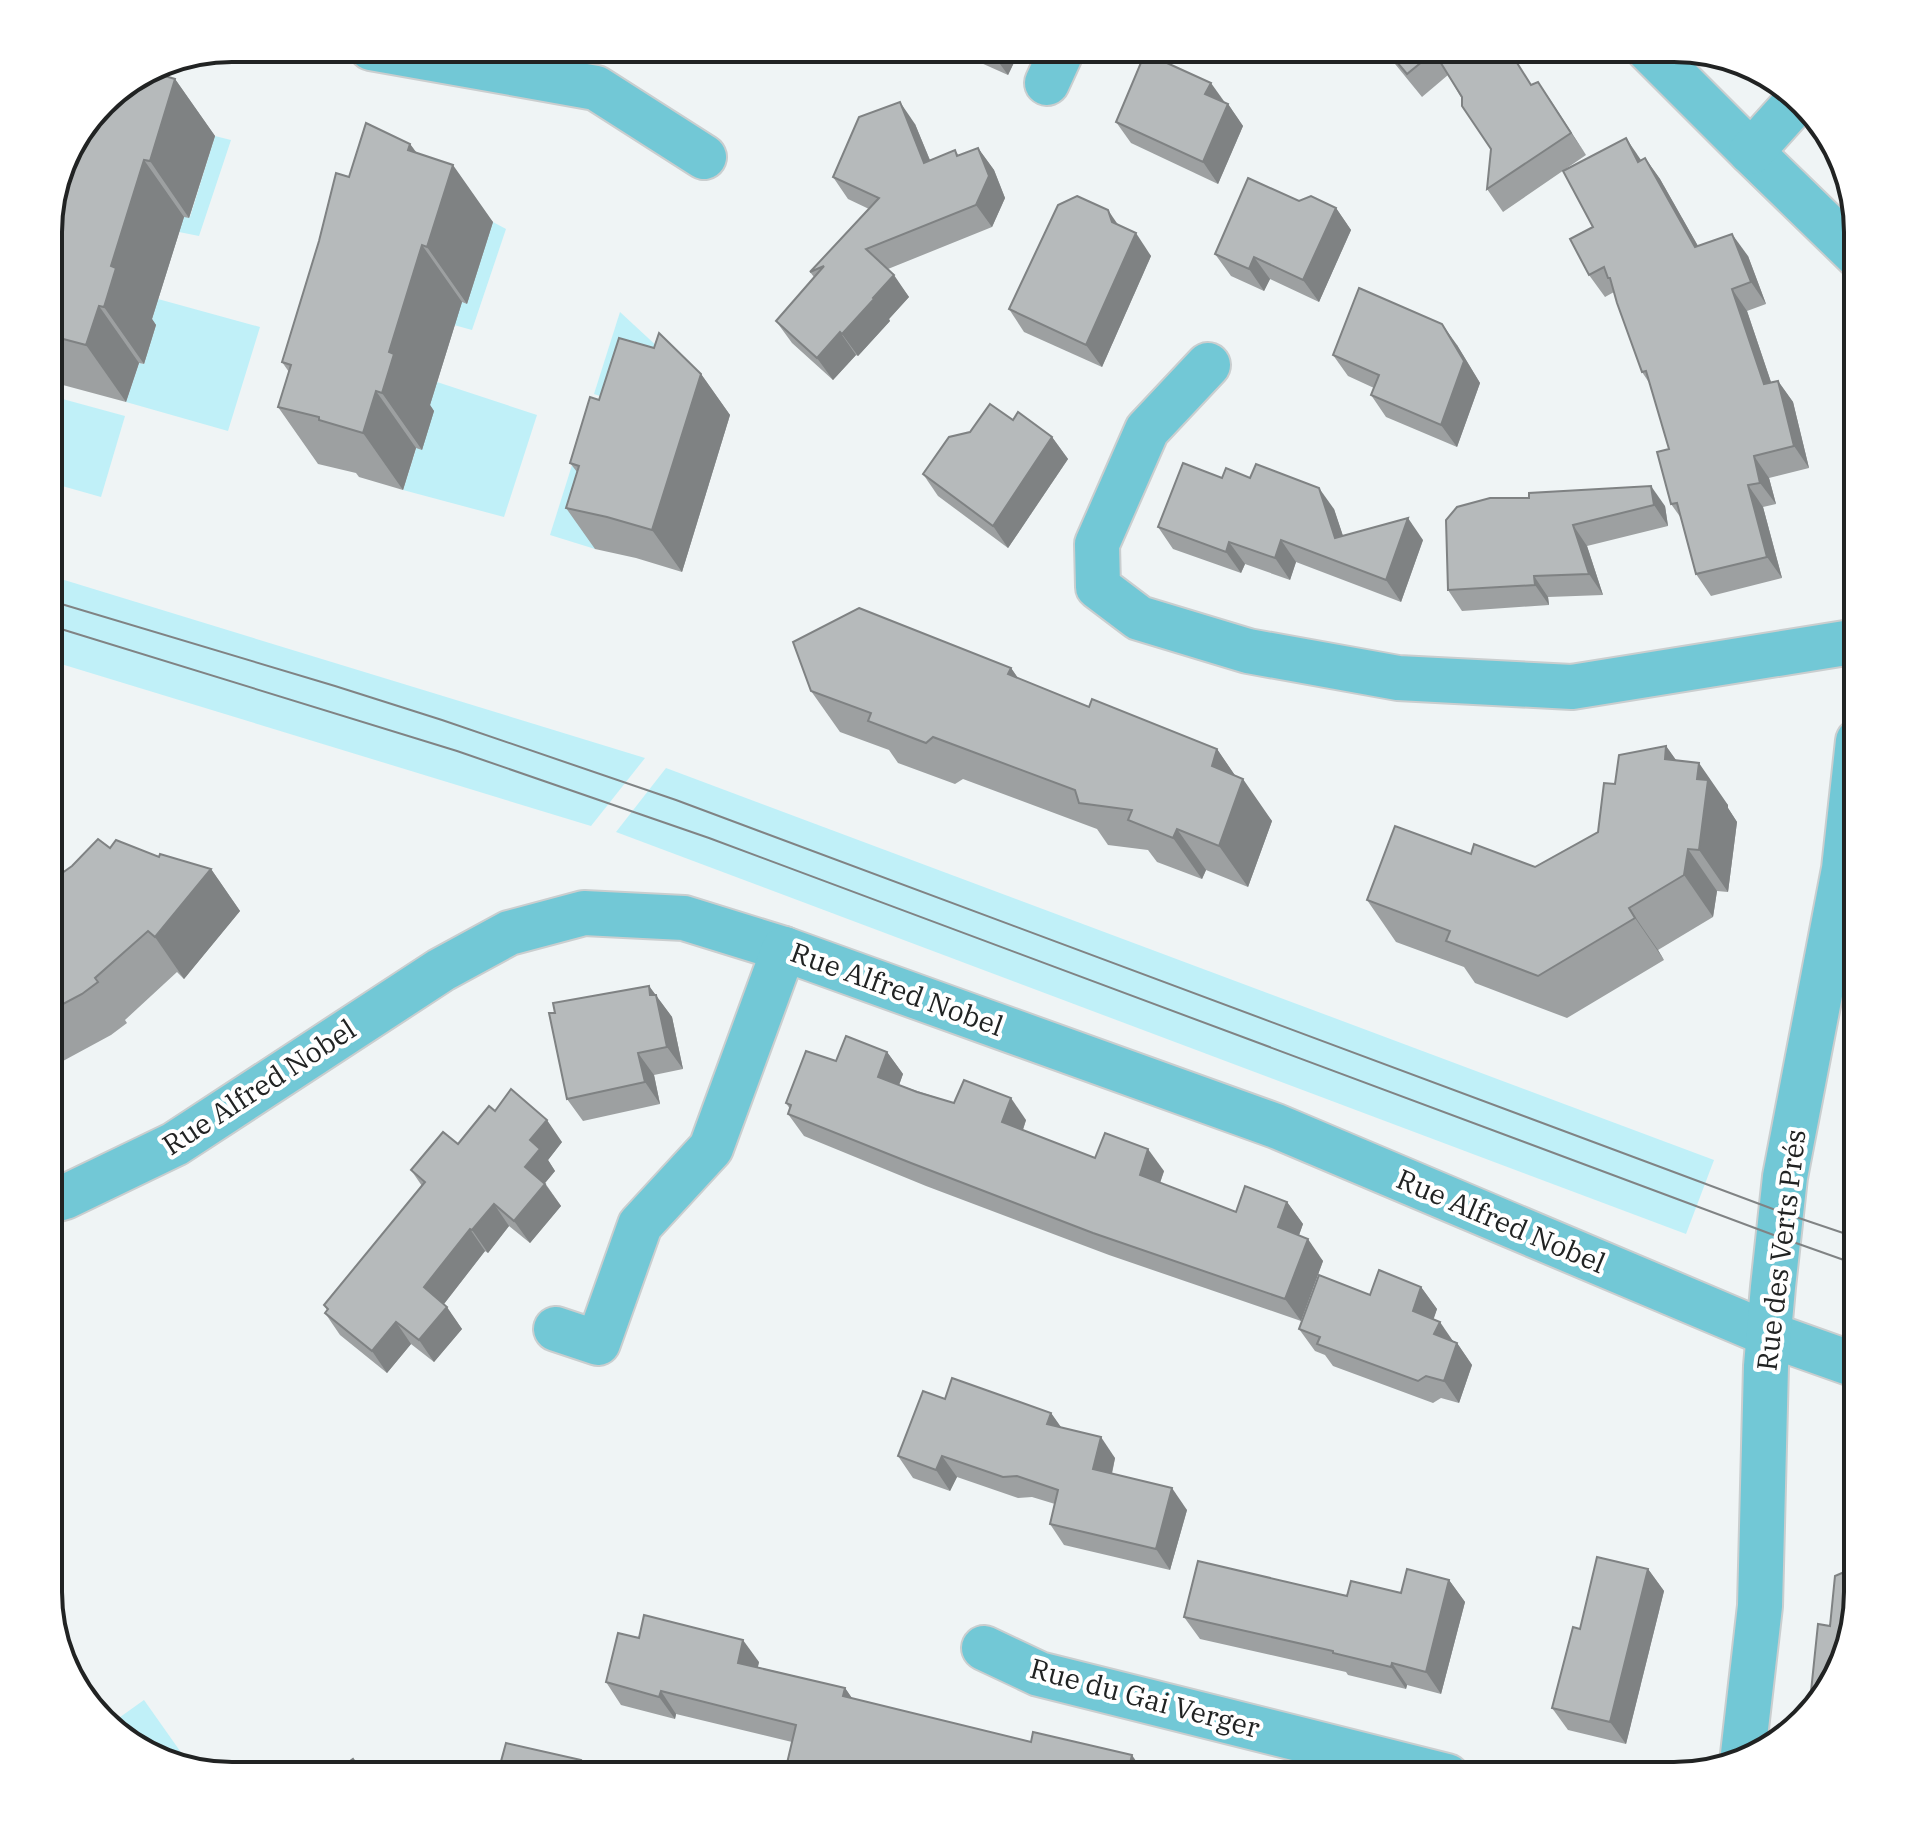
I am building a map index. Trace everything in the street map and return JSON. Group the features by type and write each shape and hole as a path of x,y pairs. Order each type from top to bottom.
{"street":[{"path":"450,62 596,88 704,157"},
{"path":"1661,62 1844,242"},
{"path":"1751,152 1790,108"},
{"path":"1208,365 1147,430 1097,544 1098,587 1139,618 1248,651 1398,678 1572,687 1844,643"},
{"name":"Rue des Verts Prés","path":"1744,1747 1760,1606 1768,1334 1785,1177 1844,869"},
{"name":"Rue Alfred Nobel","path":"62,1198 175,1144 441,970 509,933 584,913 684,918 784,949 1276,1126 1768,1334 1844,1361"},
{"path":"556,1329 613,1350 640,1225 711,1148 784,949"},
{"name":"Rue du Gai Verger","path":"984,1648 1039,1674 1391,1762"}],"shaded area":[{"path":"215,136 231,140 199,236 179,232 183,217 190,217"},
{"path":"493,222 506,229 472,330 454,325 461,302 467,303"},
{"path":"158,299 260,327 228,431 126,402 139,363 144,364 156,325 151,323"},
{"path":"620,312 688,375 618,402 594,394"},
{"path":"437,382 537,415 504,517 403,490"},
{"path":"62,399 125,416 101,497 62,486"},
{"path":"584,427 595,549 550,535"},
{"path":"62,579 645,758 591,826 62,664"},
{"path":"666,768 1714,1160 1686,1234 616,832"},
{"path":"144,1700 182,1754 147,1739 119,1718"}],"building":[{"path":"1141,62 1165,62 1211,83 1205,94 1228,104 1203,162 1116,122"},
{"path":"1397,62 1422,62 1407,74"},
{"path":"1440,62 1516,62 1531,85 1538,82 1571,133 1487,189 1491,149 1462,106 1462,97"},
{"path":"165,76 175,79 150,161 144,160 111,266 116,268 104,307 99,306 86,345 62,339 62,221 71,177 97,129 120,104 157,80"},
{"path":"900,102 924,163 955,150 957,156 978,148 989,176 976,205 866,249 894,275 817,358 776,321 824,266 810,272 879,198 833,177 859,117"},
{"path":"366,123 410,144 408,150 453,165 427,247 422,245 389,352 394,354 382,393 376,391 363,433 319,420 319,417 278,407 291,365 282,362 336,173 349,177"},
{"path":"1626,138 1638,162 1645,158 1695,247 1732,234 1751,282 1732,289 1764,384 1778,381 1794,446 1754,456 1760,483 1748,485 1767,557 1696,574 1677,503 1671,504 1657,452 1669,449 1646,371 1642,372 1604,267 1589,275 1570,239 1593,227 1563,171"},
{"path":"1248,178 1299,201 1311,196 1336,208 1303,280 1254,257 1249,269 1215,254"},
{"path":"1077,196 1108,210 1112,222 1136,233 1086,345 1009,309 1058,205"},
{"path":"1359,288 1442,324 1464,361 1441,425 1371,395 1379,375 1333,355"},
{"path":"659,333 701,374 652,530 566,508 579,466 570,463 590,397 599,400 619,338 654,348"},
{"path":"990,404 1013,420 1018,412 1052,437 993,526 923,474 949,437 970,432"},
{"path":"1183,463 1222,478 1226,468 1250,478 1256,464 1319,488 1335,538 1408,518 1386,580 1281,540 1275,558 1229,542 1226,552 1158,527"},
{"path":"1651,486 1654,505 1573,525 1589,574 1534,576 1535,585 1448,590 1446,520 1457,507 1490,498 1529,498 1529,493"},
{"path":"859,608 1011,668 1008,674 1089,707 1092,699 1217,749 1212,766 1243,779 1219,846 1177,829 1173,838 1128,820 1132,810 1079,803 1075,790 933,737 926,743 868,721 871,713 811,691 793,642"},
{"path":"1666,746 1665,759 1699,763 1697,779 1708,780 1699,850 1688,849 1684,875 1629,908 1635,918 1538,976 1446,941 1450,931 1367,900 1395,826 1471,854 1474,844 1535,867 1598,832 1604,783 1615,784 1619,755"},
{"path":"98,839 110,848 116,840 159,857 160,854 211,869 155,937 148,931 95,978 98,982 62,1005 62,873"},
{"path":"649,986 650,995 656,995 667,1047 638,1053 645,1082 567,1099 549,1013 555,1013 553,1003"},
{"path":"846,1036 887,1052 878,1077 917,1092 954,1103 964,1080 1011,1098 1002,1122 1095,1158 1105,1133 1148,1149 1140,1175 1236,1212 1245,1186 1287,1202 1278,1227 1308,1239 1285,1299 1093,1233 788,1114 791,1105 786,1103 806,1051 836,1061"},
{"path":"511,1089 547,1120 530,1140 540,1149 525,1167 545,1184 514,1221 494,1204 470,1229 424,1287 447,1307 419,1340 396,1322 372,1351 325,1313 328,1309 324,1305 425,1182 411,1170 443,1132 458,1144 489,1106 495,1111"},
{"path":"1379,1270 1421,1287 1413,1311 1440,1322 1434,1334 1457,1343 1444,1381 1426,1376 1418,1381 1317,1344 1320,1337 1299,1329 1319,1275 1370,1295"},
{"path":"952,1378 1051,1413 1047,1424 1101,1437 1093,1469 1172,1488 1156,1549 1050,1524 1058,1490 1017,1476 1003,1477 942,1456 936,1470 898,1456 923,1391 945,1399"},
{"path":"1597,1557 1648,1569 1610,1722 1552,1708 1573,1627 1580,1629"},
{"path":"1198,1561 1347,1596 1351,1581 1401,1593 1407,1569 1449,1580 1426,1672 1392,1663 1391,1667 1184,1617"},
{"path":"1844,1572 1841,1625 1831,1657 1811,1692 1818,1624 1830,1626 1835,1576"},
{"path":"644,1615 743,1640 738,1663 845,1688 843,1696 1031,1742 1033,1732 1132,1755 1130,1762 787,1762 796,1725 661,1691 659,1697 606,1682 618,1633 639,1638"},
{"path":"506,1743 581,1760 580,1762 501,1762"}],"tram line":[{"path":"62,604 442,720 676,800 1844,1233"},
{"path":"62,629 457,751 709,838 1844,1260"}]}
